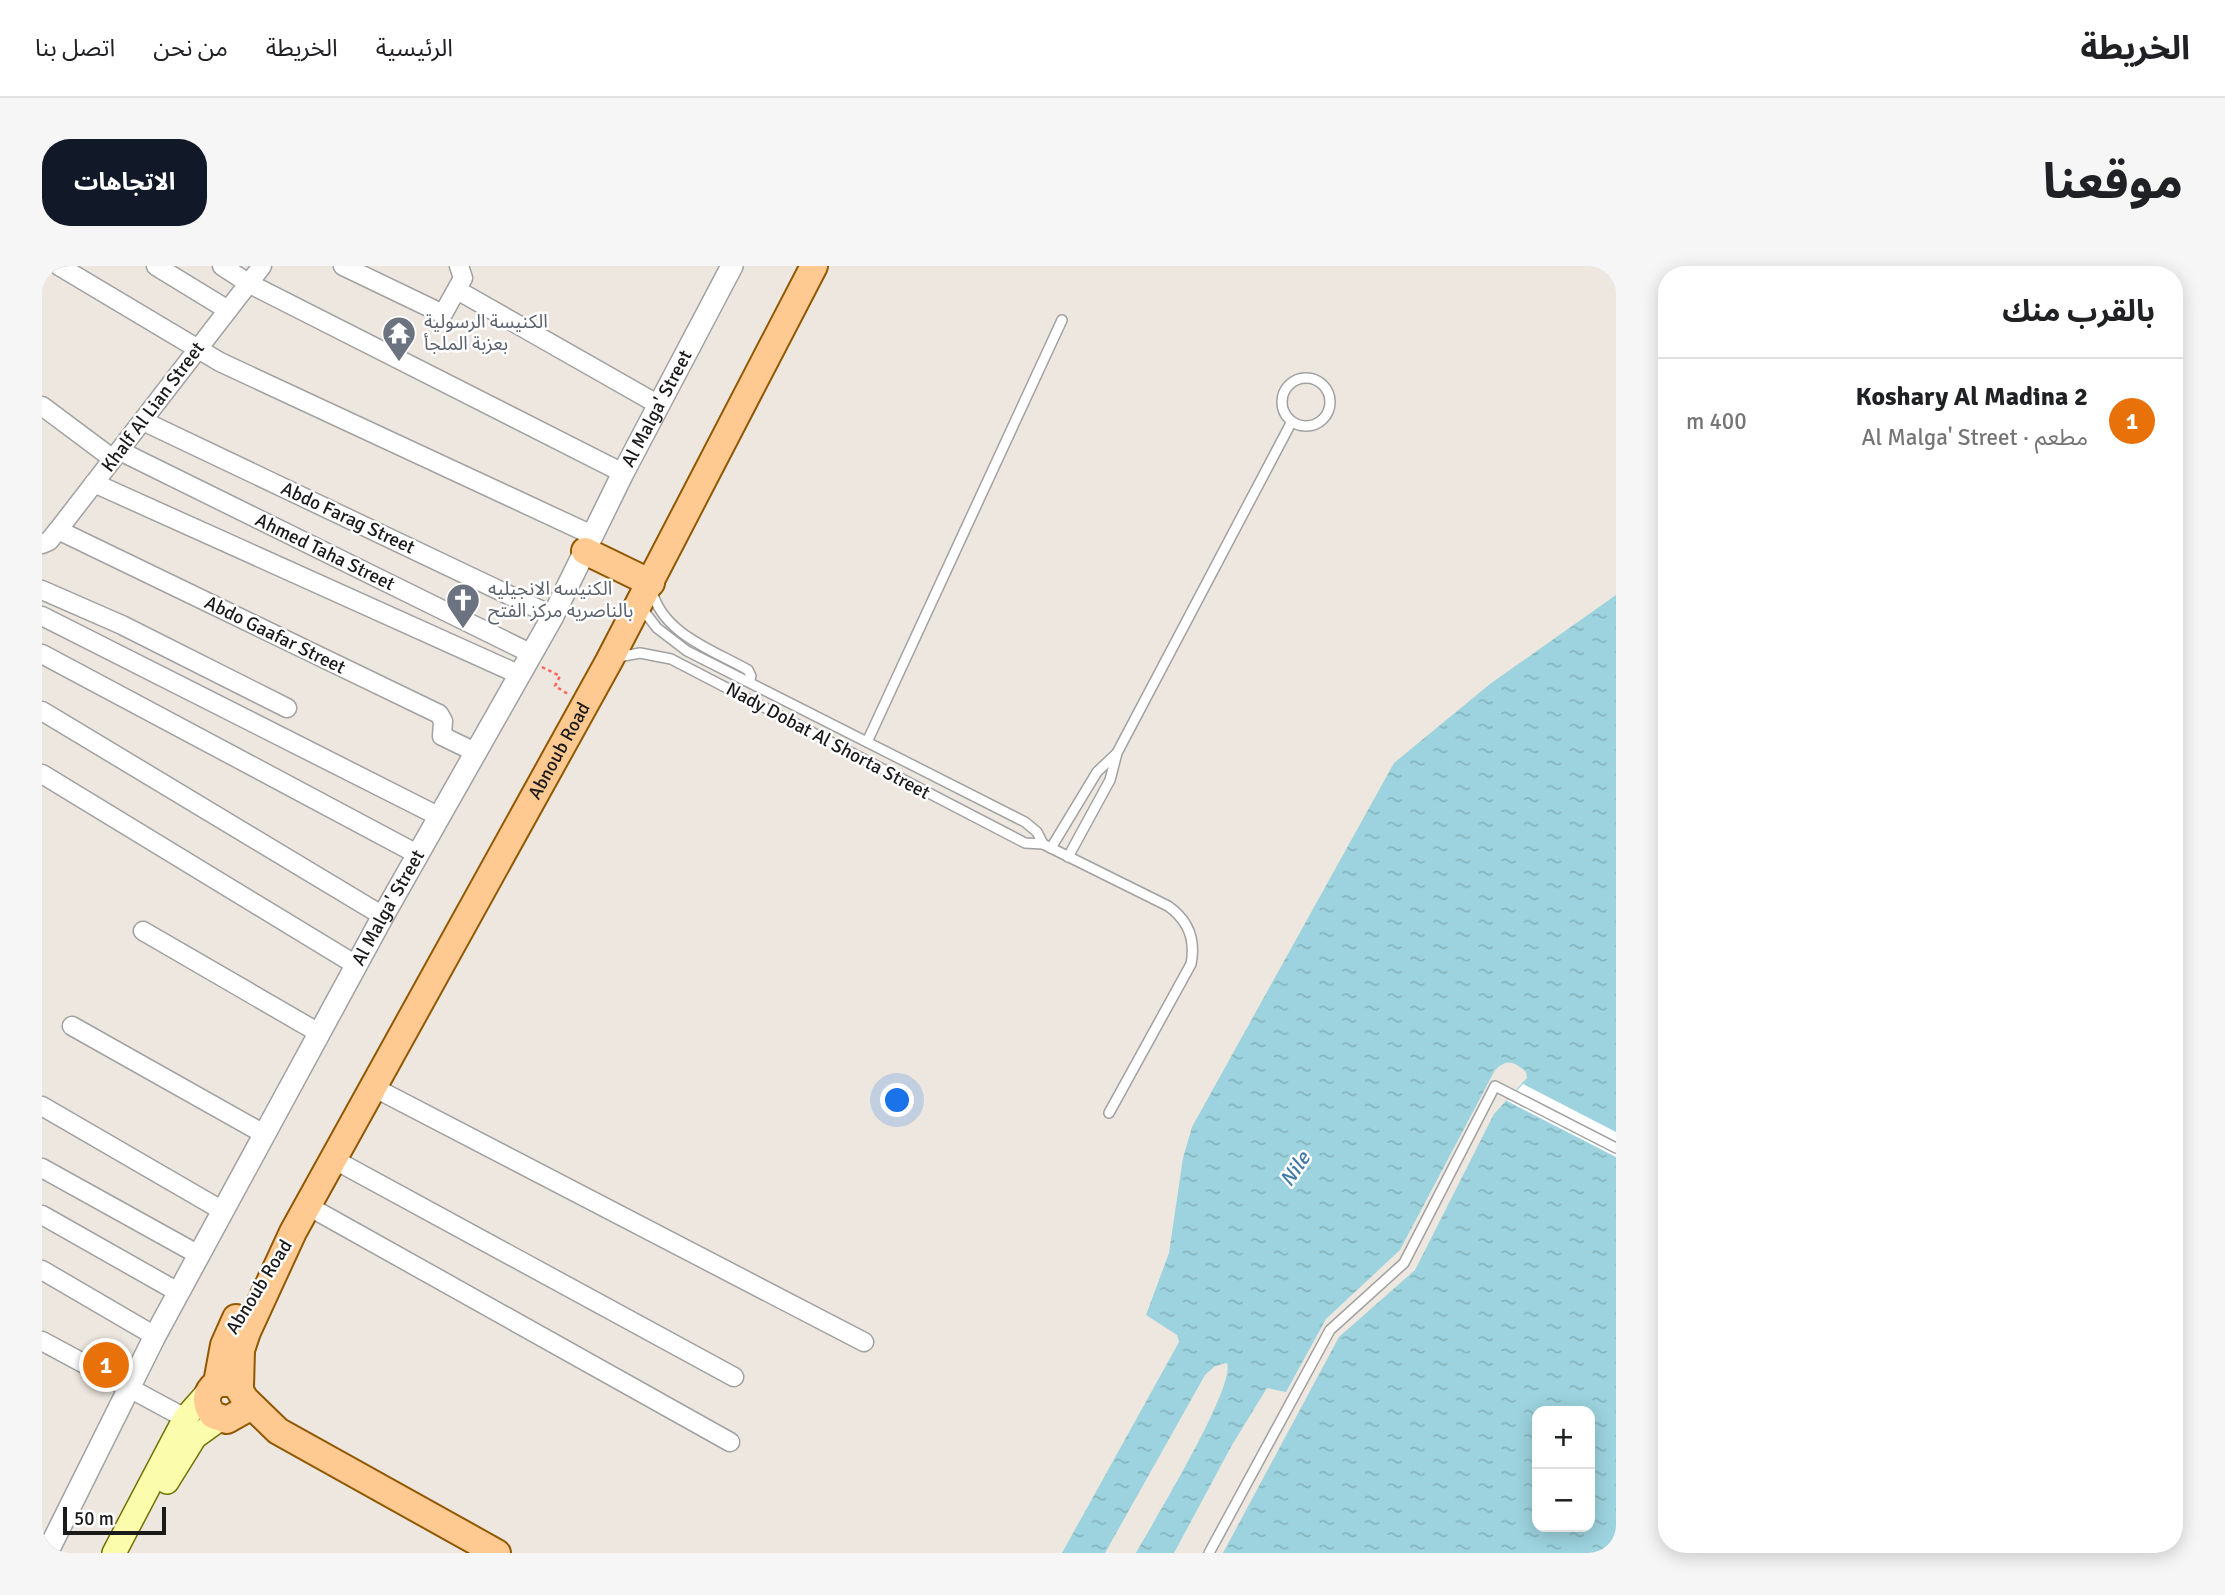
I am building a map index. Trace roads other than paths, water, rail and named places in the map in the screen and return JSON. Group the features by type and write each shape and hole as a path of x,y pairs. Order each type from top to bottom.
{"main road":[{"name":"Abnoub Road","path":"228,1390 247,1332 293,1232 610,660 640,587 814,266"},
{"path":"590,547 640,587"},
{"path":"114,1553 185,1418 228,1390"},
{"path":"130,1553 191,1442 204,1428 243,1411 228,1390"},
{"path":"228,1390 285,1435 497,1553"},
{"path":"224,1420 465,1553"}],"street":[{"path":"59,266 197,349 590,547"},
{"path":"156,266 228,310"},
{"path":"222,266 248,283 623,473"},
{"name":"Khalf Al Lian Street","path":"42,544 58,530 262,266"},
{"path":"343,266 443,314 463,278 459,266"},
{"name":"Al Malga' Street","path":"47,1553 178,1292 356,965 518,674 534,659 553,616 590,547 623,473 732,266"},
{"path":"457,290 659,405"},
{"name":"Ahmed Taha Street","path":"42,406 117,455 534,659"},
{"name":"Abdo Farag Street","path":"143,421 553,616"},
{"path":"94,483 518,674"},
{"name":"Abdo Gaafar Street","path":"58,530 439,714 443,721 442,736 475,752"},
{"path":"42,590 122,625 287,708"},
{"path":"42,616 438,816"},
{"path":"42,654 417,855"},
{"path":"42,711 383,916"},
{"path":"42,774 356,965"},
{"path":"143,931 319,1033"},
{"path":"72,1026 264,1134"},
{"path":"373,1087 864,1342"},
{"path":"42,1106 223,1210"},
{"path":"335,1160 734,1377"},
{"path":"42,1168 199,1255"},
{"path":"308,1206 730,1442"},
{"path":"42,1215 178,1292"},
{"path":"42,1270 155,1336"},
{"path":"42,1341 185,1418"}],"lane":[{"path":"867,742 1062,320"},
{"path":"1312,377 1329,392 1331,404 1326,417 1315,425 1291,423 1283,411 1283,398 1288,387 1298,378 1312,377"},
{"path":"1068,857 1110,780 1117,753 1291,423"},
{"name":"Nady Dobat Al Shorta Street","path":"640,587 668,637 749,682 1025,822 1047,846"},
{"path":"640,587 669,622 748,670 751,676 749,682"},
{"name":"Nady Dobat Al Shorta Street","path":"610,660 630,654 651,653 671,659 1025,843 1047,846 1168,906 1188,927 1193,945 1191,964 1109,1113"},
{"path":"708,678 715,664"},
{"path":"1047,846 1097,772 1117,753"},
{"path":"1209,1553 1330,1330 1404,1263 1495,1086 1616,1148"}],"water":[{"name":"Nile","path":"1616,595 1616,1553 1223,1553 1339,1337 1415,1270 1494,1114 1527,1078 1522,1069 1507,1063 1495,1070 1400,1250 1326,1319 1286,1392 1267,1388 1232,1445 1174,1553 1136,1553 1219,1399 1227,1363 1215,1366 1205,1375 1105,1553 1062,1553 1179,1342 1177,1335 1146,1315 1169,1253 1183,1158 1192,1127 1394,763 1490,684"}],"place":[{"name":"الكنيسة الرسولية بعزبة الملجأ","path":"399,363"},
{"name":"الكنيسه الانجيليه بالناصريه مركز الفتح","path":"463,630"},
{"name":"Koshary Al Madina 2","path":"106,1365"}]}
